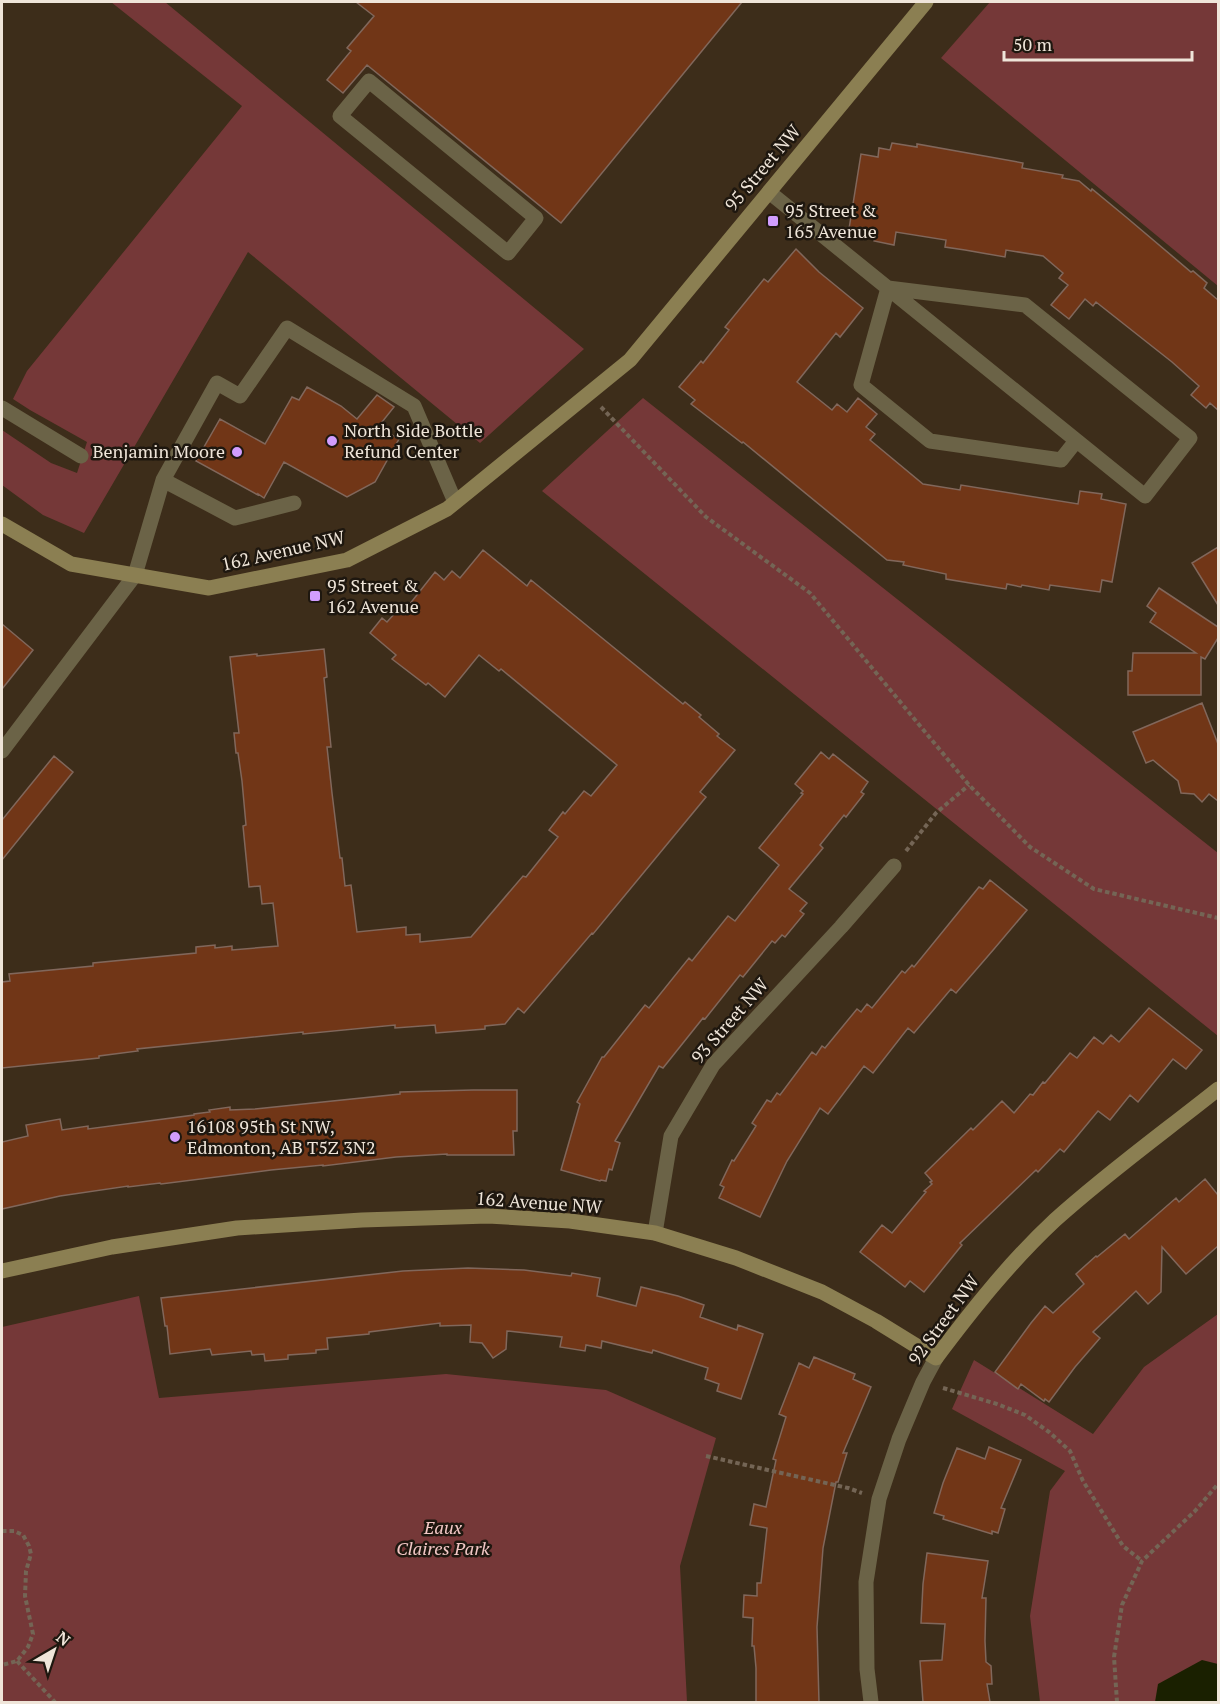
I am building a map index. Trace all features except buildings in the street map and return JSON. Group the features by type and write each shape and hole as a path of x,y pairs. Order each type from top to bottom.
{"street":[{"name":"95 Street NW","path":"630,360 926,2"},
{"path":"369,81 536,218 508,253 340,116 369,81"},
{"path":"769,192 1145,496 1190,438 1025,305 888,288"},
{"path":"888,288 861,385 930,441 1061,460 1077,441"},
{"path":"2,751 135,575 163,480 218,383 240,396 287,328 414,406 455,502"},
{"name":"162 Avenue NW","path":"2,524 71,564 209,588 347,560 447,509 630,360"},
{"path":"2,408 81,456"},
{"path":"163,480 235,518 294,503"},
{"name":"93 Street NW","path":"655,1233 671,1136 714,1065 894,866"},
{"name":"92 Street NW","path":"871,1702 867,1669 866,1582 879,1499 899,1439 923,1382 936,1358 973,1309 1053,1222 1218,1089"},
{"name":"162 Avenue NW","path":"2,1271 112,1247 237,1228 362,1220 488,1216 570,1221 655,1233 736,1258 822,1292 876,1321 936,1358"}],"path":[{"path":"588,393 706,517 810,593 969,785 1030,847 1094,889 1218,918"},
{"path":"894,866 936,813 969,785"},
{"path":"923,1382 1025,1414 1049,1432 1070,1451 1083,1481 1123,1546 1142,1561"},
{"path":"706,1456 848,1488 879,1499"},
{"path":"1117,1702 1114,1657 1122,1605 1142,1561 1195,1511 1218,1484"},
{"path":"2,1530 14,1531 23,1535 29,1546 31,1554 26,1571 25,1596 33,1634 28,1647 17,1661 2,1665"},
{"path":"17,1661 55,1702"}],"green space":[{"path":"111,2 165,2 584,349 480,443 248,252 84,533 43,515 2,485 2,430 51,463 77,473 87,442 13,399 27,371 242,106"},
{"path":"990,2 1218,2 1218,286 941,58"},
{"path":"643,398 1218,853 1218,1036 542,491"},
{"name":"Eaux Claires Park","path":"139,1296 159,1398 446,1374 606,1390 716,1438 680,1566 687,1702 2,1702 2,1327"},
{"path":"1218,1314 1218,1702 1040,1702 1030,1616 1050,1491 1065,1471 952,1409 974,1360 1093,1434 1144,1367"}],"shaded area":[{"path":"1202,1660 1218,1664 1218,1702 1155,1702 1158,1684"}],"place":[{"name":"95 Street & 165 Avenue","path":"773,221"},
{"name":"North Side Bottle Refund Center","path":"332,441"},
{"name":"Benjamin Moore","path":"237,452"},
{"name":"95 Street & 162 Avenue","path":"315,596"},
{"name":"16108 95th St NW, Edmonton, AB T5Z 3N2","path":"175,1137"}]}
